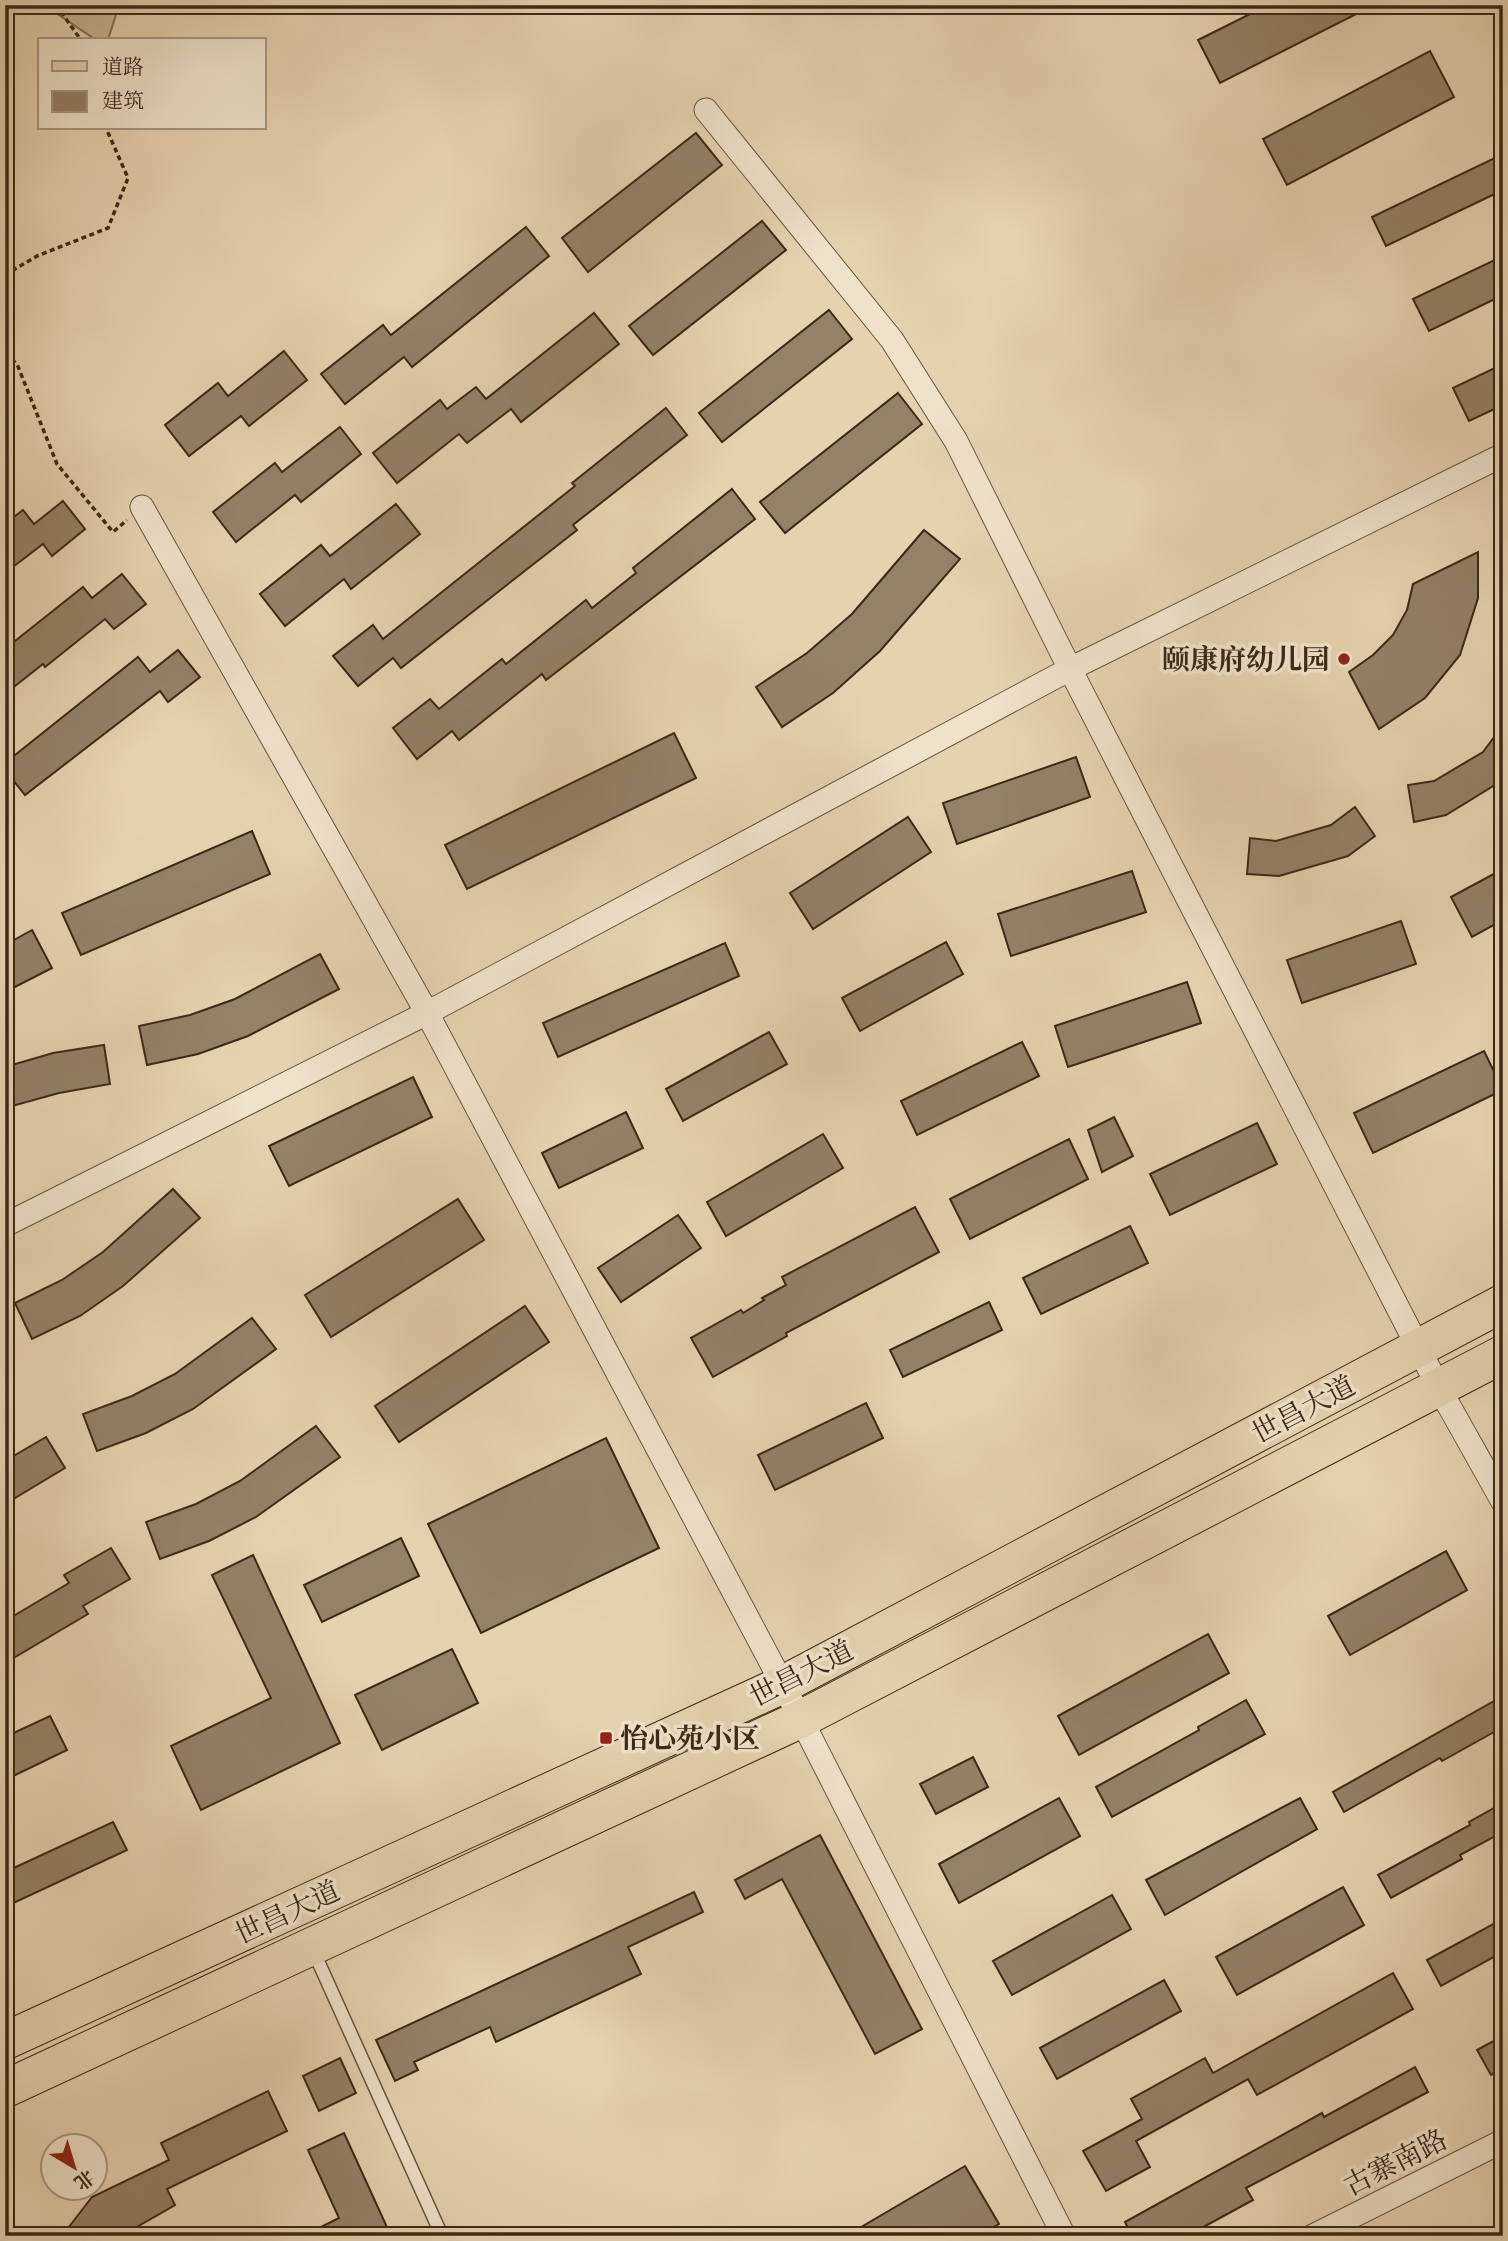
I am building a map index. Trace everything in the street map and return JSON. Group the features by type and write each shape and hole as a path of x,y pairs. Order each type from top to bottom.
{"main road":[{"name":"世昌大道","path":"5,2041 782,1685 1503,1303"},
{"name":"世昌大道","path":"5,2089 801,1718 1503,1354"}],"street":[{"path":"705,110 892,340 957,441 1070,669 1418,1348 1503,1502"},
{"path":"5,1225 427,1013 1070,669 1503,455"},
{"path":"142,507 427,1013 801,1718 1063,2236"},
{"name":"古寨南路","path":"1313,2236 1503,2141"}],"lane":[{"path":"312,1946 442,2236"}],"path":[{"path":"56,5 80,38"},
{"path":"5,275 37,256 108,228 128,178 107,130"},
{"path":"5,354 17,364 57,464 113,532 142,507"}],"shaded area":[{"path":"44,5 119,5 109,38 93,38"}],"building":[{"path":"1268,5 1374,5 1220,83 1198,40"},
{"path":"1430,51 1454,97 1287,185 1263,139"},
{"path":"696,133 722,165 588,272 562,238"},
{"path":"1503,154 1503,190 1386,246 1372,217"},
{"path":"762,221 786,250 653,355 629,326"},
{"path":"526,227 549,256 412,367 404,357 345,404 321,374 383,325 391,335"},
{"path":"1503,256 1503,295 1429,331 1413,299"},
{"path":"829,310 852,339 722,442 699,413"},
{"path":"594,313 619,344 521,422 511,409 467,443 459,434 397,483 373,453 440,400 447,409 476,387 486,399"},
{"path":"284,351 307,380 249,426 241,416 189,456 165,425 218,383 228,396"},
{"path":"1503,364 1503,405 1469,421 1453,388"},
{"path":"898,393 922,424 785,533 760,502"},
{"path":"666,408 687,435 573,525 577,530 401,668 393,658 358,686 333,656 373,625 383,639 575,486 572,483"},
{"path":"340,427 361,454 301,502 295,495 236,542 213,512 275,463 282,472"},
{"path":"732,489 755,519 546,680 542,674 459,740 452,731 417,759 393,728 430,699 439,709 502,659 506,664 586,600 592,608 636,573 633,568"},
{"path":"63,501 85,529 52,556 43,544 5,573 5,524 23,510 34,524"},
{"path":"396,504 420,534 351,589 344,579 285,626 260,594 321,545 330,556"},
{"path":"924,530 960,559 880,651 833,693 782,727 756,687 807,653 852,614"},
{"path":"1478,552 1478,598 1460,655 1425,698 1379,729 1349,672 1373,655 1393,635 1407,610 1413,584"},
{"path":"122,574 146,604 114,629 105,619 45,667 43,664 5,694 5,649 83,587 92,598"},
{"path":"178,650 200,677 168,702 160,691 25,795 5,770 5,763 138,657 150,672"},
{"path":"1503,725 1503,780 1446,815 1414,822 1408,785 1434,781 1483,752"},
{"path":"674,733 696,778 467,889 445,845"},
{"path":"1076,757 1090,797 957,844 943,803"},
{"path":"1355,807 1375,836 1348,856 1279,876 1247,874 1250,838 1276,841 1331,825"},
{"path":"908,817 931,852 813,929 790,893"},
{"path":"252,831 270,874 81,955 62,913"},
{"path":"1503,869 1503,920 1472,937 1451,897"},
{"path":"1132,871 1146,912 1011,956 998,914"},
{"path":"1401,921 1416,964 1302,1003 1287,960"},
{"path":"32,930 52,968 5,992 5,945"},
{"path":"946,942 963,974 860,1031 842,998"},
{"path":"725,943 739,976 558,1057 543,1023"},
{"path":"320,954 339,989 248,1036 198,1054 147,1065 139,1026 190,1015 235,999"},
{"path":"1187,982 1201,1023 1068,1067 1055,1026"},
{"path":"769,1032 787,1064 683,1121 666,1089"},
{"path":"1022,1042 1039,1076 917,1135 901,1101"},
{"path":"104,1045 110,1084 59,1093 5,1108 5,1067 53,1053"},
{"path":"1484,1051 1503,1090 1373,1153 1354,1113"},
{"path":"413,1077 432,1117 289,1186 269,1146"},
{"path":"626,1112 643,1148 559,1188 542,1153"},
{"path":"1114,1117 1133,1156 1102,1172 1088,1130"},
{"path":"1257,1123 1277,1164 1170,1215 1150,1174"},
{"path":"823,1134 843,1168 726,1236 707,1202"},
{"path":"1069,1139 1088,1179 970,1239 950,1199"},
{"path":"173,1189 200,1218 123,1286 80,1316 32,1339 15,1303 62,1280 103,1252"},
{"path":"458,1199 484,1240 331,1337 305,1295"},
{"path":"915,1207 939,1252 786,1333 787,1336 713,1377 691,1338 764,1300 762,1298 786,1285 782,1277"},
{"path":"678,1215 701,1248 621,1302 598,1268"},
{"path":"1130,1226 1148,1263 1041,1314 1023,1278"},
{"path":"989,1302 1002,1330 903,1377 890,1350"},
{"path":"525,1306 549,1342 399,1442 375,1406"},
{"path":"252,1318 276,1349 193,1409 146,1433 97,1451 83,1414 132,1396 175,1374"},
{"path":"866,1403 883,1438 775,1490 758,1455"},
{"path":"316,1426 340,1457 256,1517 209,1541 160,1559 146,1522 196,1504 240,1481"},
{"path":"46,1437 65,1468 5,1504 5,1461"},
{"path":"606,1438 659,1548 481,1633 428,1524"},
{"path":"401,1538 419,1576 322,1622 304,1585"},
{"path":"111,1548 130,1579 83,1606 88,1614 5,1663 5,1621 69,1583 64,1575"},
{"path":"1446,1551 1467,1590 1350,1655 1328,1616"},
{"path":"253,1555 340,1743 201,1810 171,1746 271,1698 212,1575"},
{"path":"1208,1634 1229,1673 1079,1755 1058,1716"},
{"path":"452,1649 478,1703 382,1750 355,1695"},
{"path":"1503,1696 1503,1727 1442,1761 1440,1758 1344,1812 1333,1792"},
{"path":"1246,1700 1265,1734 1112,1817 1096,1787 1199,1730 1198,1727"},
{"path":"50,1716 67,1750 5,1780 5,1737"},
{"path":"973,1757 988,1787 936,1814 920,1784"},
{"path":"1059,1798 1080,1836 959,1903 939,1864"},
{"path":"1300,1798 1317,1829 1165,1915 1146,1880"},
{"path":"1503,1803 1503,1832 1460,1855 1462,1859 1391,1898 1378,1875 1470,1825 1469,1822"},
{"path":"113,1822 127,1850 5,1907 5,1872"},
{"path":"820,1835 922,2029 875,2054 782,1879 745,1899 735,1880"},
{"path":"1343,1887 1364,1925 1237,1995 1216,1957"},
{"path":"694,1892 703,1912 628,1947 641,1974 496,2042 490,2027 414,2062 418,2070 395,2081 376,2040"},
{"path":"1112,1895 1131,1929 1012,1995 993,1961"},
{"path":"1495,1923 1503,1938 1503,1952 1441,1986 1427,1960"},
{"path":"1393,1973 1413,2009 1257,2095 1248,2079 1136,2141 1150,2167 1106,2191 1083,2151 1142,2119 1131,2099 1205,2058 1213,2073"},
{"path":"1164,1980 1181,2011 1057,2079 1040,2048"},
{"path":"1503,2036 1503,2069 1491,2075 1477,2050"},
{"path":"340,2058 356,2093 319,2111 303,2076"},
{"path":"1415,2067 1428,2092 1246,2188 1253,2200 1187,2236 1132,2236 1125,2222 1322,2113 1324,2117"},
{"path":"268,2091 287,2131 167,2189 175,2205 121,2236 62,2236 88,2202 108,2202 108,2189 169,2160 161,2143"},
{"path":"344,2133 391,2236 303,2236 339,2218 308,2150"},
{"path":"965,2166 999,2224 978,2236 846,2236"}],"place":[{"name":"颐康府幼儿园","path":"1344,659"},
{"name":"怡心苑小区","path":"606,1738"}]}
